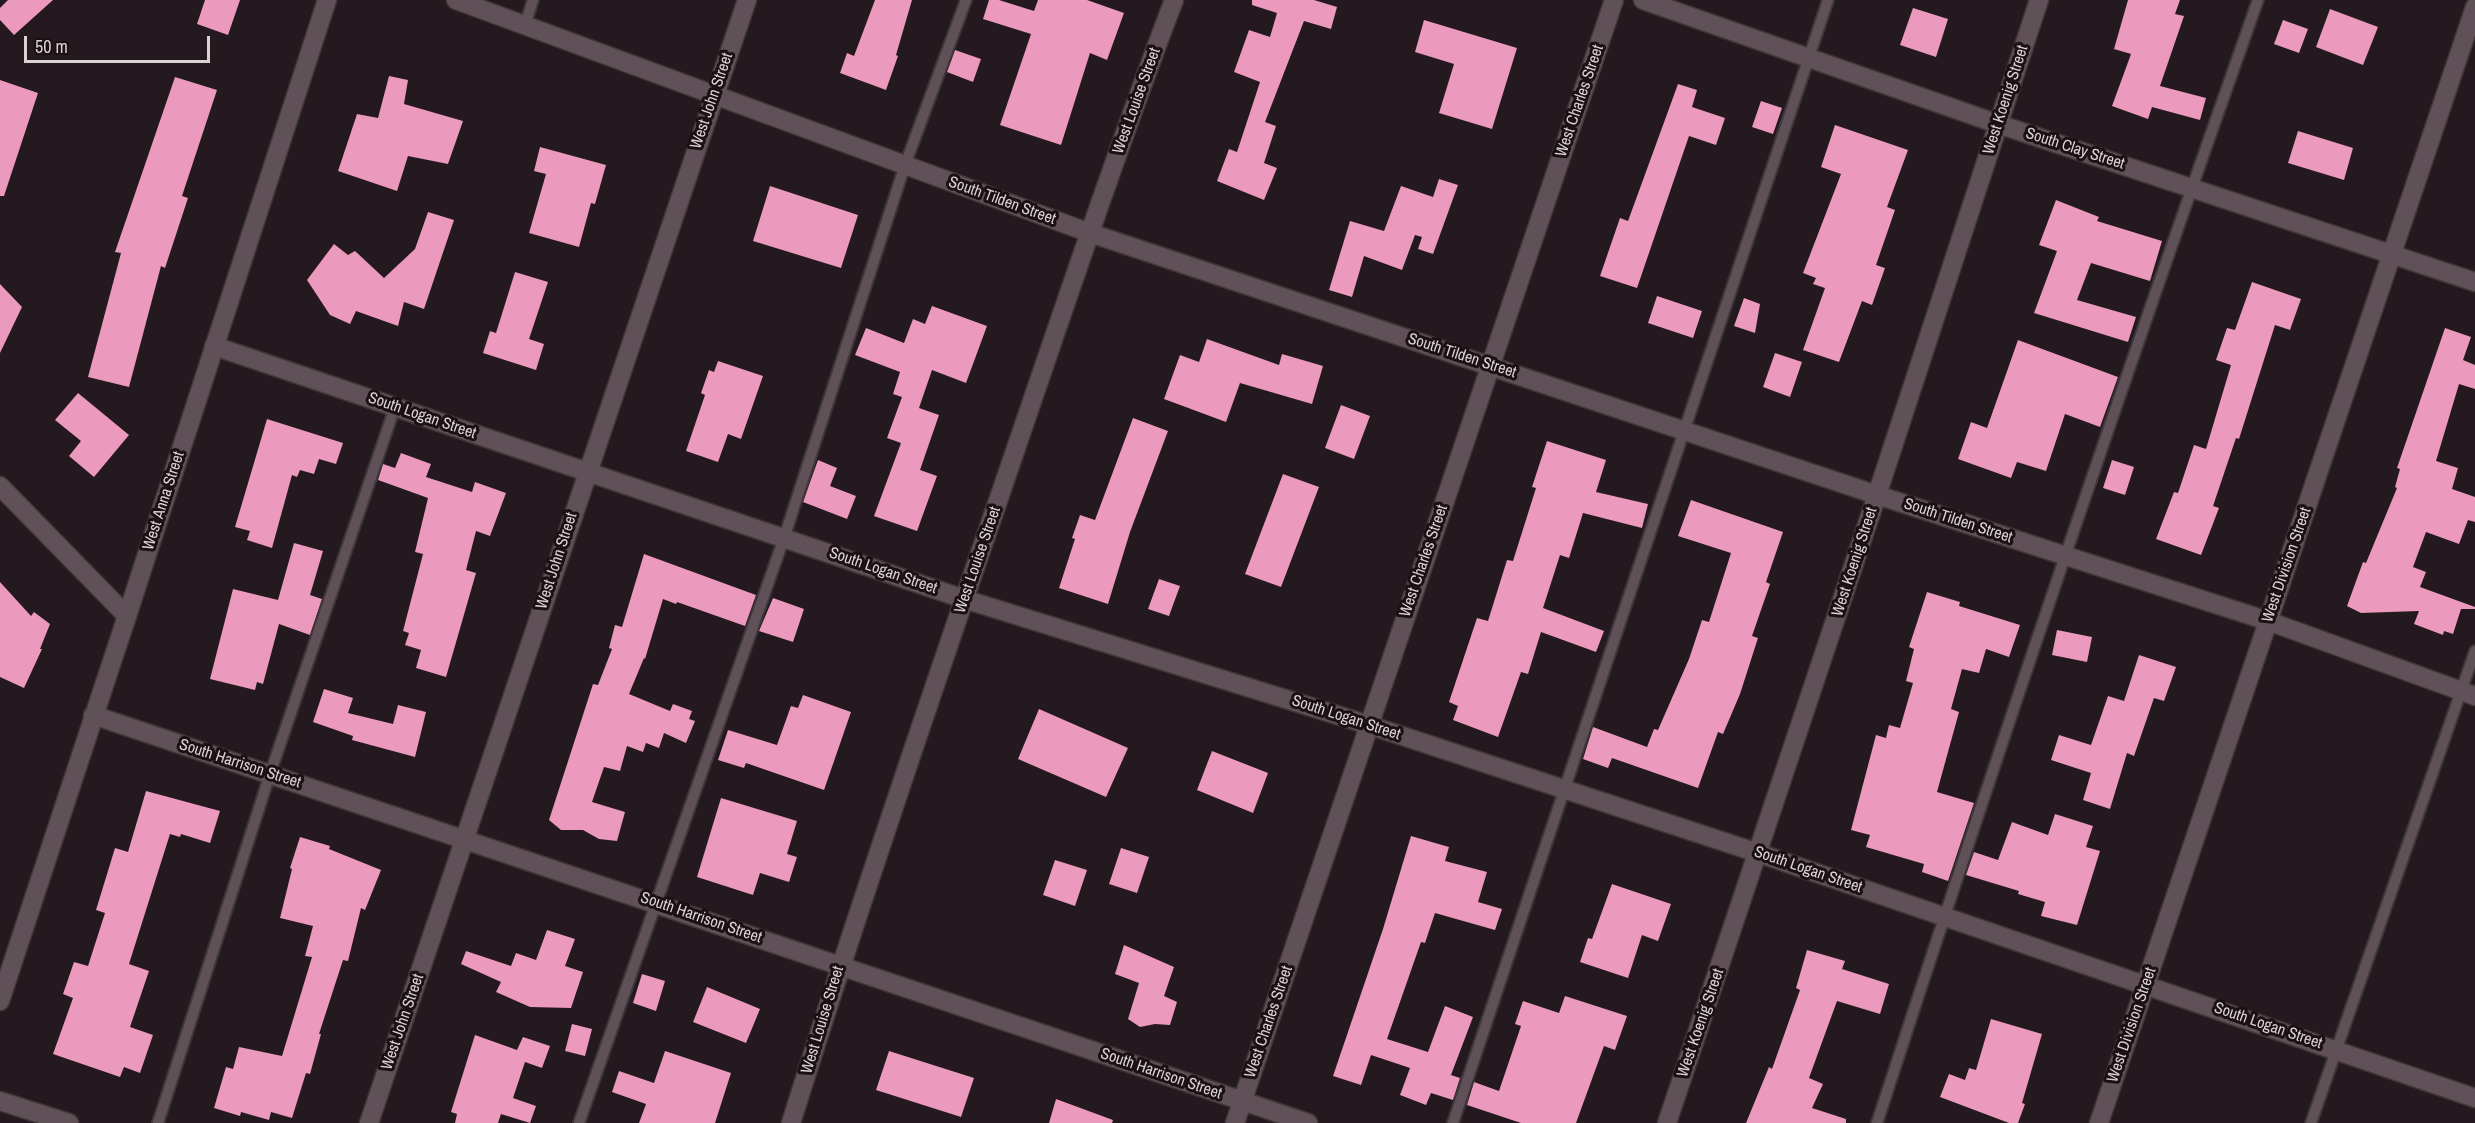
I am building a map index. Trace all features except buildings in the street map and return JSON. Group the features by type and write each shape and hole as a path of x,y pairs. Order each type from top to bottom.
{"street":[{"name":"West Anna Street","path":"0,1001 327,0"},
{"name":"South Tilden Street","path":"456,0 1090,233 1877,495 2268,621 2468,693"},
{"name":"West John Street","path":"369,1123 747,0"},
{"name":"West Louise Street","path":"791,1123 840,964 964,599 1128,121 1174,0"},
{"name":"West Charles Street","path":"1235,1123 1614,0"},
{"name":"South Clay Street","path":"1643,0 1998,124 2475,282"},
{"name":"West Koenig Street","path":"1667,1123 1877,495 2038,0"},
{"name":"West Division Street","path":"2099,1123 2475,7"},
{"name":"South Logan Street","path":"214,346 964,599 1369,725 1758,853 2475,1098"},
{"path":"0,486 127,616"},
{"name":"South Harrison Street","path":"93,715 1308,1123"},
{"path":"0,1101 69,1123"}],"lane":[{"path":"525,25 533,0"},
{"path":"579,1123 784,538 905,165 966,0"},
{"path":"1453,1123 1828,0"},
{"path":"1877,1123 1944,916 2066,556 2258,0"},
{"path":"158,1123 270,774 395,407"},
{"path":"2311,1123 2468,693 2475,651"}]}
